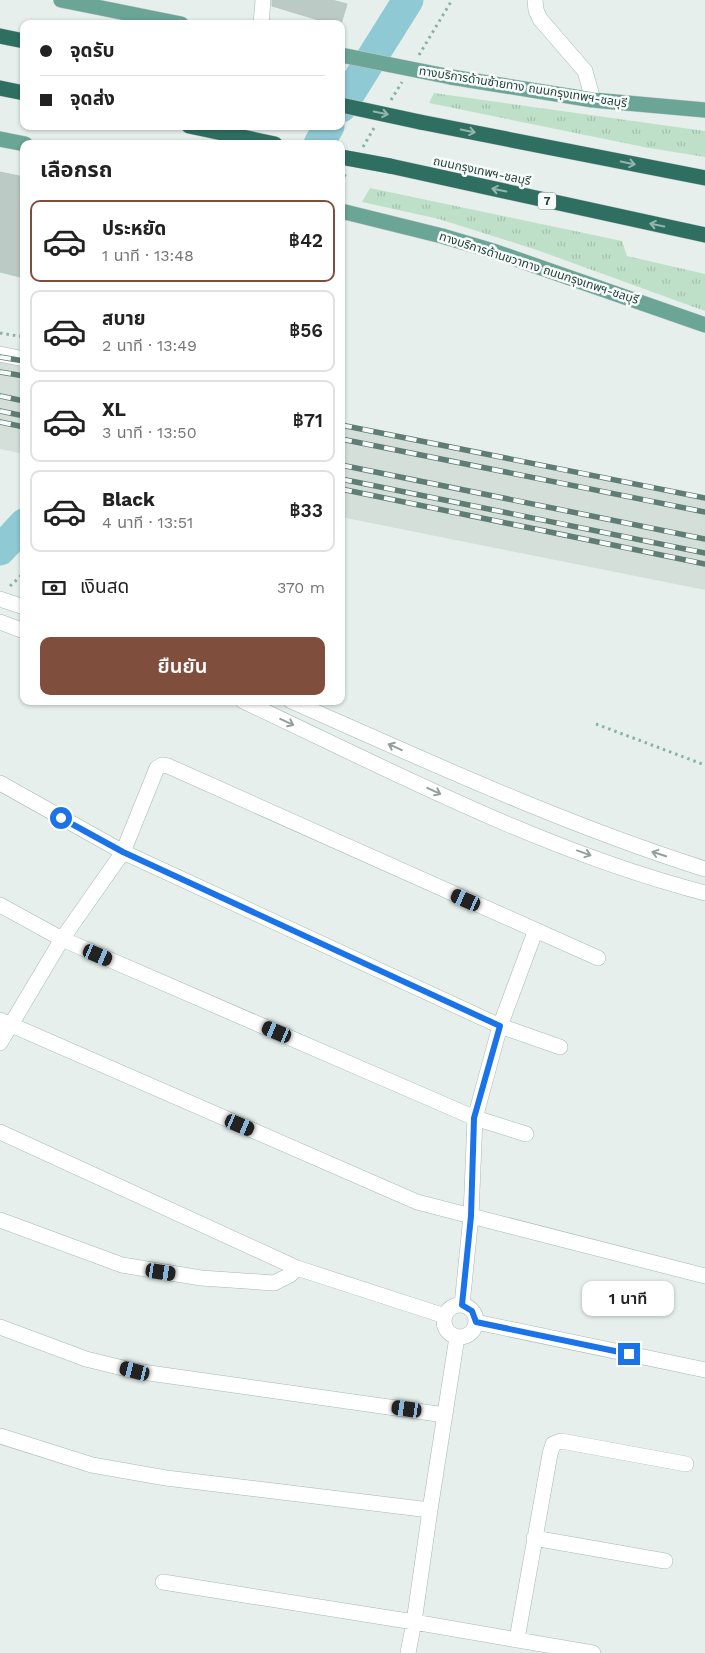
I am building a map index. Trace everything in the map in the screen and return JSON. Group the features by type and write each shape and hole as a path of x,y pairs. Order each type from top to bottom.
{"highway":[{"path":"0,36 20,40"},
{"path":"0,88 20,92"},
{"path":"345,106 705,178"},
{"path":"209,130 258,140"},
{"name":"ถนนกรุงเทพฯ-ชลบุรี","path":"346,161 390,166 705,235"}],"main road":[{"path":"61,0 161,20"},
{"name":"ทางบริการด้านซ้ายทาง ถนนกรุงเทพฯ-ชลบุรี","path":"345,57 451,77 593,100 705,110"},
{"path":"0,138 20,143"},
{"name":"ทางบริการด้านขวาทาง ถนนกรุงเทพฯ-ชลบุรี","path":"345,212 442,236 496,252 705,324"}],"street":[{"path":"261,20 263,0"},
{"path":"535,0 536,10 540,19 585,71 593,100"},
{"path":"0,354 20,358"},
{"path":"3,594 20,605"},
{"path":"0,622 20,629"},
{"path":"251,705 499,822 659,881 705,893"},
{"path":"300,705 492,790 642,849 705,869"},
{"path":"0,1043 5,1023 123,852 157,768 162,765 168,766 536,932 598,958"},
{"path":"0,783 123,852 500,1026 560,1047"},
{"path":"483,814 492,790"},
{"path":"0,905 62,939 474,1118 526,1134"},
{"path":"462,1305 471,1216 474,1118 500,1026 536,932"},
{"path":"5,1023 417,1202 705,1276"},
{"path":"0,1132 297,1268 444,1316"},
{"path":"0,1220 122,1266 201,1278 274,1283 290,1275 297,1268"},
{"path":"462,1305 472,1311 476,1322 471,1332 462,1337 456,1337 444,1325 444,1316 450,1308 462,1305"},
{"path":"476,1322 705,1370"},
{"path":"0,1327 86,1359 135,1371 446,1415"},
{"path":"408,1653 446,1415 456,1337"},
{"path":"0,1436 92,1465 166,1478 430,1510"},
{"path":"517,1639 534,1538 553,1444 561,1441 686,1464"},
{"path":"534,1538 665,1561"},
{"path":"163,1582 593,1653"}],"path":[{"path":"417,58 452,0"},
{"path":"387,107 407,74"},
{"path":"362,148 377,124"},
{"path":"0,333 20,336"},
{"path":"3,594 20,577"},
{"path":"596,724 705,765"}],"shaded area":[{"path":"0,358 20,362 20,453 0,449"},
{"path":"345,427 705,499 705,590 345,518"}],"green space":[{"path":"434,93 705,131 705,157 649,148 429,103"},
{"path":"370,188 622,241 627,256 705,274 705,311 537,250 439,219 362,202"}],"building":[{"path":"272,0 332,0 347,4 342,20 319,20 272,6"},
{"path":"0,172 20,176 20,277 0,272"}],"waterway":[{"path":"345,101 408,0"},
{"path":"321,140 327,130"},
{"path":"0,550 20,528"}],"railway":[{"path":"0,357 20,360"},
{"path":"0,372 20,375"},
{"path":"0,396 20,400"},
{"path":"0,411 20,415"},
{"path":"0,422 20,426"},
{"path":"345,426 705,498"},
{"path":"345,440 705,512"},
{"path":"345,466 705,539"},
{"path":"345,480 705,553"},
{"path":"345,490 705,564"}],"route":[{"path":"61,818 123,852 500,1026 474,1118 471,1216 462,1305 472,1311 476,1322 629,1354"}]}
